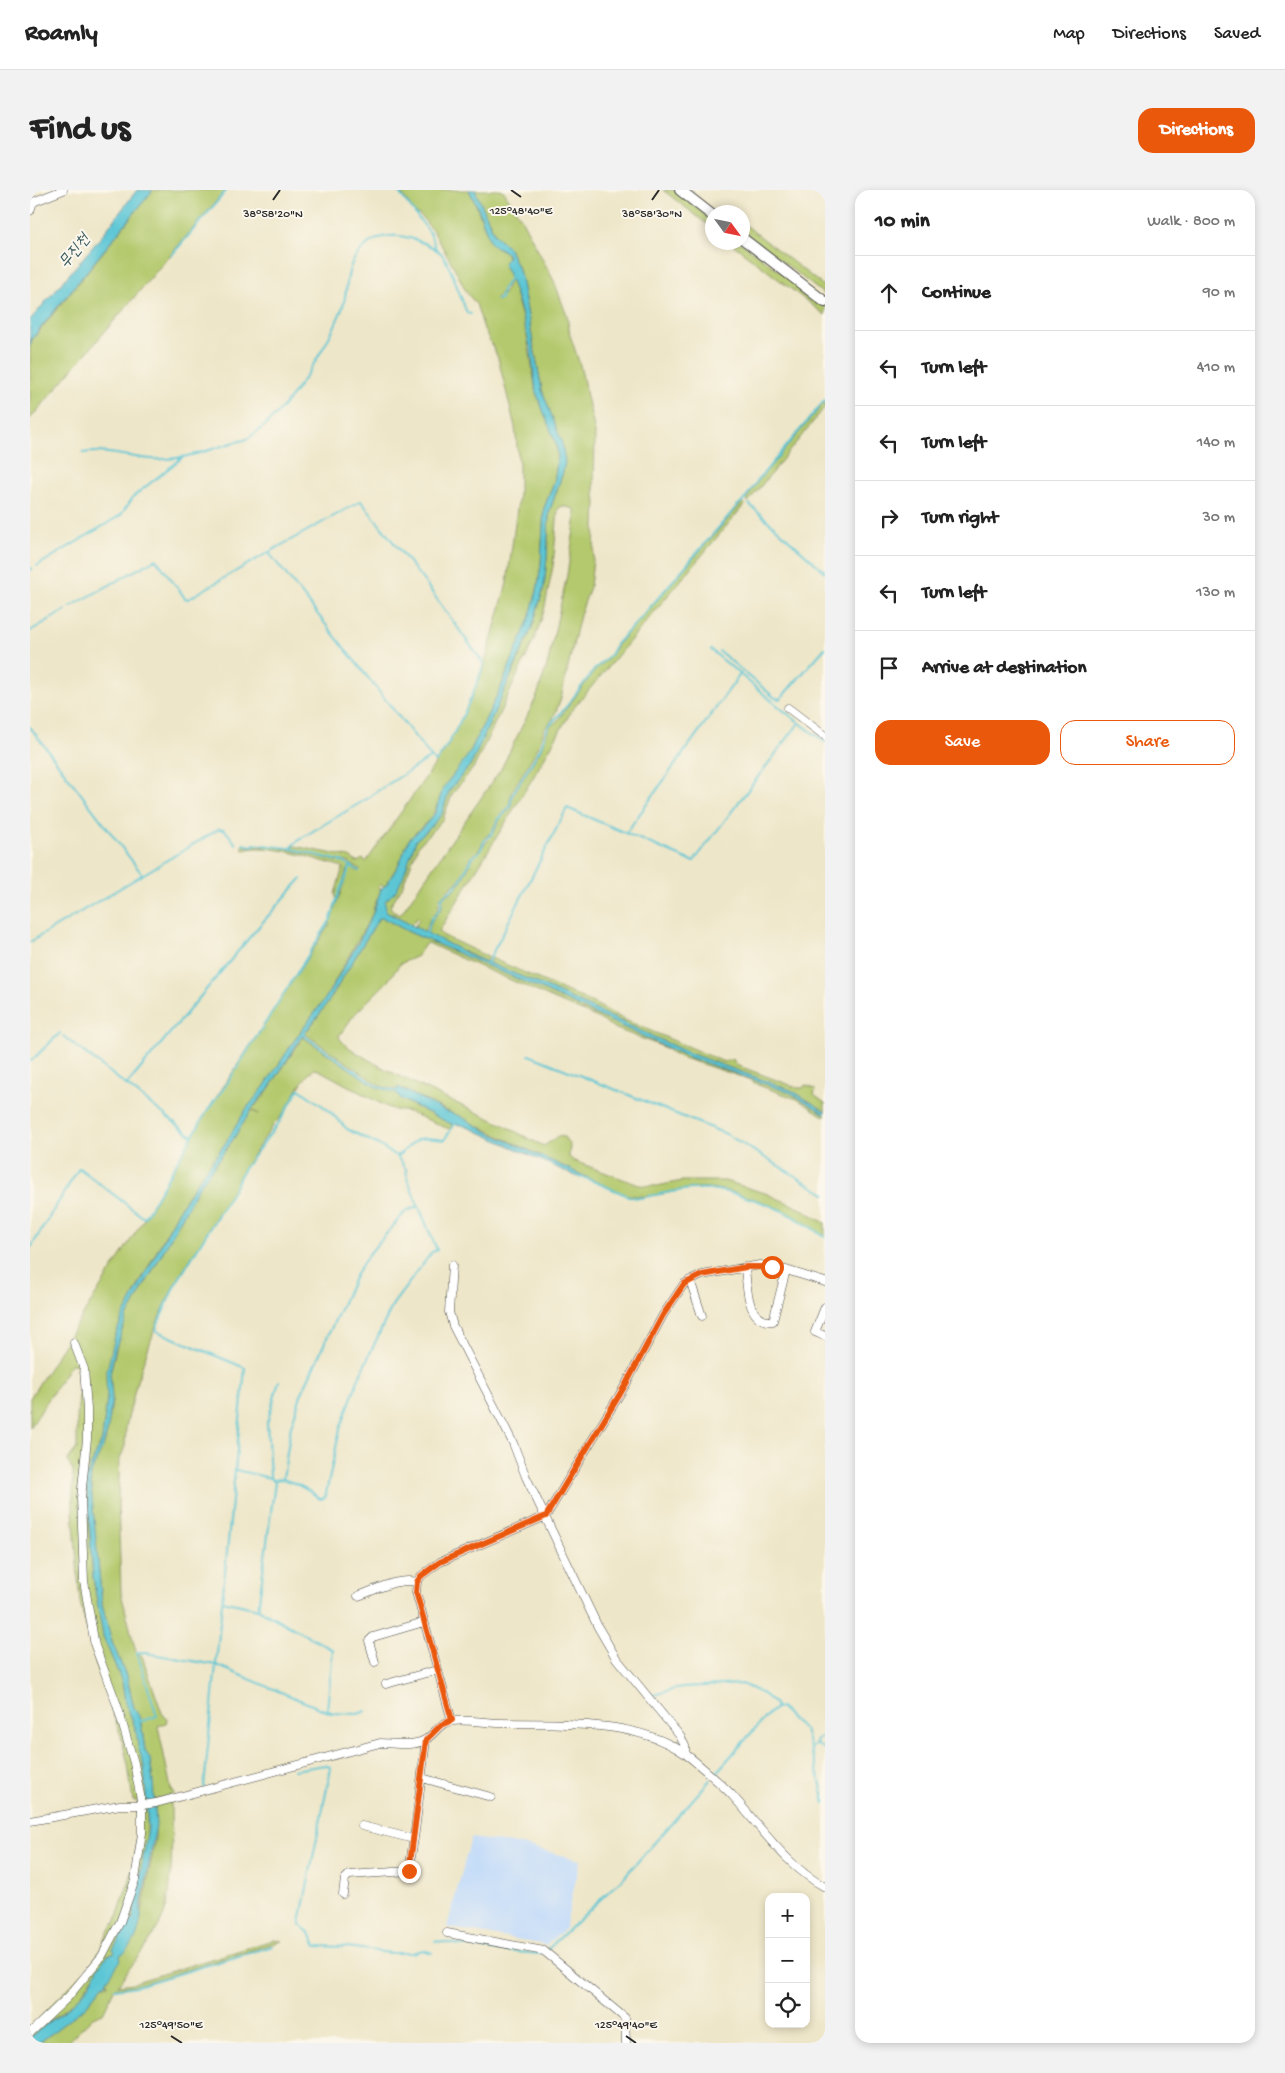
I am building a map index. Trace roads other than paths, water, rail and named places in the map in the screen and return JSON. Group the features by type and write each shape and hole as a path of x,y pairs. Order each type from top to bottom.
{"main road":[{"path":"680,190 705,210"},
{"path":"750,244 825,302"}],"street":[{"path":"30,210 33,202 63,190"},
{"path":"788,708 825,736"},
{"path":"452,1265 449,1318 512,1442 526,1477 598,1627 624,1667 680,1736 685,1746 685,1754"},
{"path":"452,1720 416,1592 417,1582 421,1576 440,1562 546,1516 626,1384 663,1315 684,1284 702,1275 760,1265 786,1270 825,1282"},
{"path":"746,1267 748,1292 753,1312 760,1319 768,1322 773,1322 786,1270"},
{"path":"690,1280 702,1316"},
{"path":"825,1307 815,1332 825,1336"},
{"path":"30,2033 68,1997 92,1969 102,1956 116,1931 135,1880 144,1805 118,1705 95,1646 84,1581 81,1498 87,1439 87,1409 84,1369 74,1343"},
{"path":"358,1596 398,1582 410,1580 417,1582"},
{"path":"375,1662 369,1641 373,1636 424,1622"},
{"path":"386,1684 437,1670"},
{"path":"30,1821 120,1805 156,1803 380,1743 417,1743 426,1740 441,1725 452,1720 500,1723 592,1724 646,1736 672,1746 685,1754 730,1793 797,1868 825,1887"},
{"path":"343,1894 345,1878 349,1875 409,1871 426,1740"},
{"path":"422,1778 491,1797"},
{"path":"362,1826 414,1839"},
{"path":"447,1933 545,1952 625,2018 626,2043"}],"water":[{"path":"137,190 153,190 32,339 30,347 30,320 101,237"},
{"path":"469,190 475,190 495,235 508,247 520,273 542,390 562,443 565,462 549,513 544,587 532,628 472,763 449,791 442,814 416,840 403,877 395,892 385,901 386,912 474,957 542,985 689,1053 791,1090 825,1111 825,1114 791,1093 683,1055 541,989 409,932 383,918 379,918 327,1004 299,1041 270,1087 254,1106 232,1141 198,1188 127,1317 115,1350 110,1374 112,1396 108,1429 103,1447 90,1474 102,1604 112,1642 127,1678 134,1708 140,1718 145,1750 150,1759 156,1825 141,1907 141,1920 134,1941 120,1955 121,1960 107,1980 107,1983 103,1985 85,2007 39,2043 30,2043 30,2037 79,1998 106,1957 115,1952 113,1949 133,1918 148,1828 144,1766 138,1747 136,1730 125,1701 122,1682 103,1636 93,1577 86,1477 102,1440 107,1398 106,1375 115,1336 123,1316 184,1201 226,1142 247,1108 264,1087 298,1035 325,999 358,943 373,913 381,889 387,884 400,862 409,839 435,813 443,788 469,754 501,687 529,619 537,591 541,565 544,508 554,483 558,456 556,444 536,392 531,350 519,304 503,264 508,256 490,242 478,208"},
{"path":"398,1087 445,1111 460,1116 488,1132 584,1176 580,1178 475,1130 462,1125 451,1124 401,1099 396,1092"}],"waterway":[{"path":"171,256 227,190"},
{"path":"397,190 430,233 436,249"},
{"path":"83,453 100,452 162,459 183,457 250,437 264,426 291,397 316,361 342,309 350,266 360,251 377,239 386,236 405,237 426,244 438,251 444,257 451,270 467,313 471,314"},
{"path":"497,300 501,298 502,290 511,277"},
{"path":"426,934 431,920 441,907 442,897 460,881 472,858 480,851 499,819 510,807 512,795 540,749 548,727 594,670 610,655 616,644 744,500 758,480 825,400"},
{"path":"37,566 121,515 134,496 183,457"},
{"path":"70,607 156,559 185,598 188,599 361,501 423,580 484,664 469,702 451,739 436,762 431,757"},
{"path":"749,504 825,572"},
{"path":"269,553 431,757 370,797 303,837 291,849"},
{"path":"30,631 66,610"},
{"path":"719,651 775,698 780,699 825,648"},
{"path":"711,650 784,711 825,742"},
{"path":"626,833 741,673"},
{"path":"487,964 567,808 694,861 799,723"},
{"path":"30,727 142,874"},
{"path":"30,942 219,829 225,830 236,844"},
{"path":"243,844 289,848 344,862 359,871"},
{"path":"30,1249 79,1168 144,1218 206,1113 226,1085 331,919 339,892 351,865"},
{"path":"126,1086 254,932 301,879"},
{"path":"31,1061 60,1033"},
{"path":"303,1035 378,1087 397,1092"},
{"path":"63,1036 192,1136"},
{"path":"529,1055 726,1134 825,1194"},
{"path":"204,1787 245,1368 159,1332 156,1330 157,1326 174,1287 235,1187 243,1170 280,1121 299,1089 327,1109 347,1129 396,1156 418,1139 444,1140 455,1124"},
{"path":"274,1480 279,1479 291,1482 305,1488 320,1499 325,1498 340,1429 360,1375 393,1304 432,1252 437,1250 408,1181 406,1169 397,1156"},
{"path":"581,1176 631,1197 640,1198 690,1189 716,1190 735,1194 783,1211 825,1237"},
{"path":"283,1479 291,1426 301,1395 356,1274 369,1254 406,1211 419,1206"},
{"path":"270,1477 267,1423 279,1381"},
{"path":"236,1470 270,1478 275,1482 258,1609"},
{"path":"223,1601 258,1609 333,1650 327,1710 333,1713"},
{"path":"139,1722 157,1716 137,1653 140,1652 216,1665 331,1713 358,1714 366,1711"},
{"path":"651,1696 682,1687 742,1684 763,1694 775,1704 776,1708"},
{"path":"714,1775 769,1713 776,1708 781,1708 805,1730 825,1803"},
{"path":"811,1748 816,1744 817,1739 825,1736"},
{"path":"816,1744 825,1750"},
{"path":"294,1770 325,1765 331,1768 300,1925 310,1933 316,1946 347,1947 390,1953 412,1953 423,1950 432,1953"},
{"path":"547,1950 625,1876 711,1779"},
{"path":"435,1941 494,1950 541,1954"},
{"path":"115,1989 137,1986 273,1946"}],"water label":[{"name":"무진천","path":"73,250"}]}
